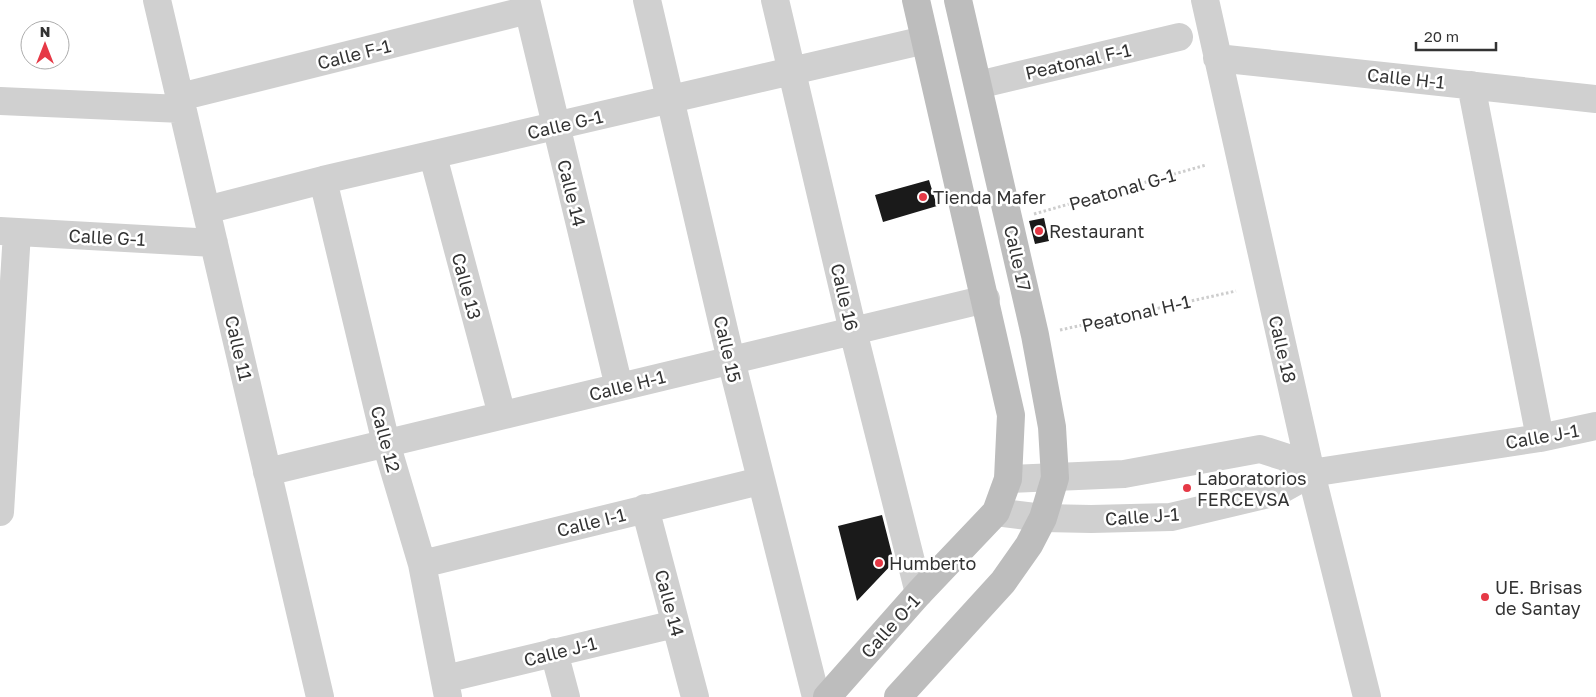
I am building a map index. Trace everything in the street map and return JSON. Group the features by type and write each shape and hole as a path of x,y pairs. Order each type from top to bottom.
{"street":[{"name":"Calle 11","path":"157,0 320,697"},
{"name":"Calle 15","path":"647,0 760,481 816,697"},
{"name":"Calle 16","path":"775,0 919,593"},
{"path":"916,0 986,299 1011,415 1008,479 996,512"},
{"name":"Calle 17","path":"958,0 1010,221 1035,335 1052,427 1055,478 1043,518"},
{"name":"Calle 18","path":"1205,0 1311,473 1367,697"},
{"name":"Calle F-1","path":"0,101 181,103 527,5"},
{"name":"Calle 14","path":"527,5 619,387"},
{"name":"Peatonal F-1","path":"978,85 1179,38"},
{"name":"Calle G-1","path":"206,210 323,180 670,101 925,40"},
{"name":"Calle H-1","path":"1217,58 1596,99"},
{"path":"1471,85 1540,438"},
{"name":"Calle 13","path":"433,156 502,415"},
{"name":"Calle 12","path":"323,180 386,443 422,564 447,688"},
{"name":"Calle G-1","path":"9,231 214,243"},
{"path":"0,502 9,231"},
{"name":"Calle H-1","path":"267,472 986,299"},
{"name":"Calle J-1","path":"996,512 1043,518 1171,517 1278,492 1311,473 1540,438 1596,426"},
{"path":"1008,479 1124,474 1260,449 1286,457 1311,473"},
{"name":"Calle I-1","path":"422,564 760,481"},
{"name":"Calle 14","path":"645,508 694,697"},
{"name":"Calle O-1","path":"827,697 919,593 996,512"},
{"path":"898,697 1003,582 1029,545 1043,518"},
{"name":"Calle J-1","path":"447,688 554,652 675,624"},
{"path":"554,652 566,697"}],"path":[{"name":"Peatonal G-1","path":"1010,221 1206,164"},
{"name":"Peatonal H-1","path":"1035,335 1236,291"}],"building":[{"path":"929,180 937,206 883,222 875,195"},
{"name":"Restaurant","path":"1044,218 1049,241 1035,244 1029,221"},
{"path":"882,515 894,562 857,601 838,526"}],"place":[{"name":"Tienda Mafer","path":"923,197"},
{"name":"Restaurant","path":"1039,231"},
{"name":"Laboratorios FERCEVSA","path":"1187,488"},
{"name":"Humberto","path":"879,563"},
{"name":"UE. Brisas de Santay","path":"1485,597"}]}
